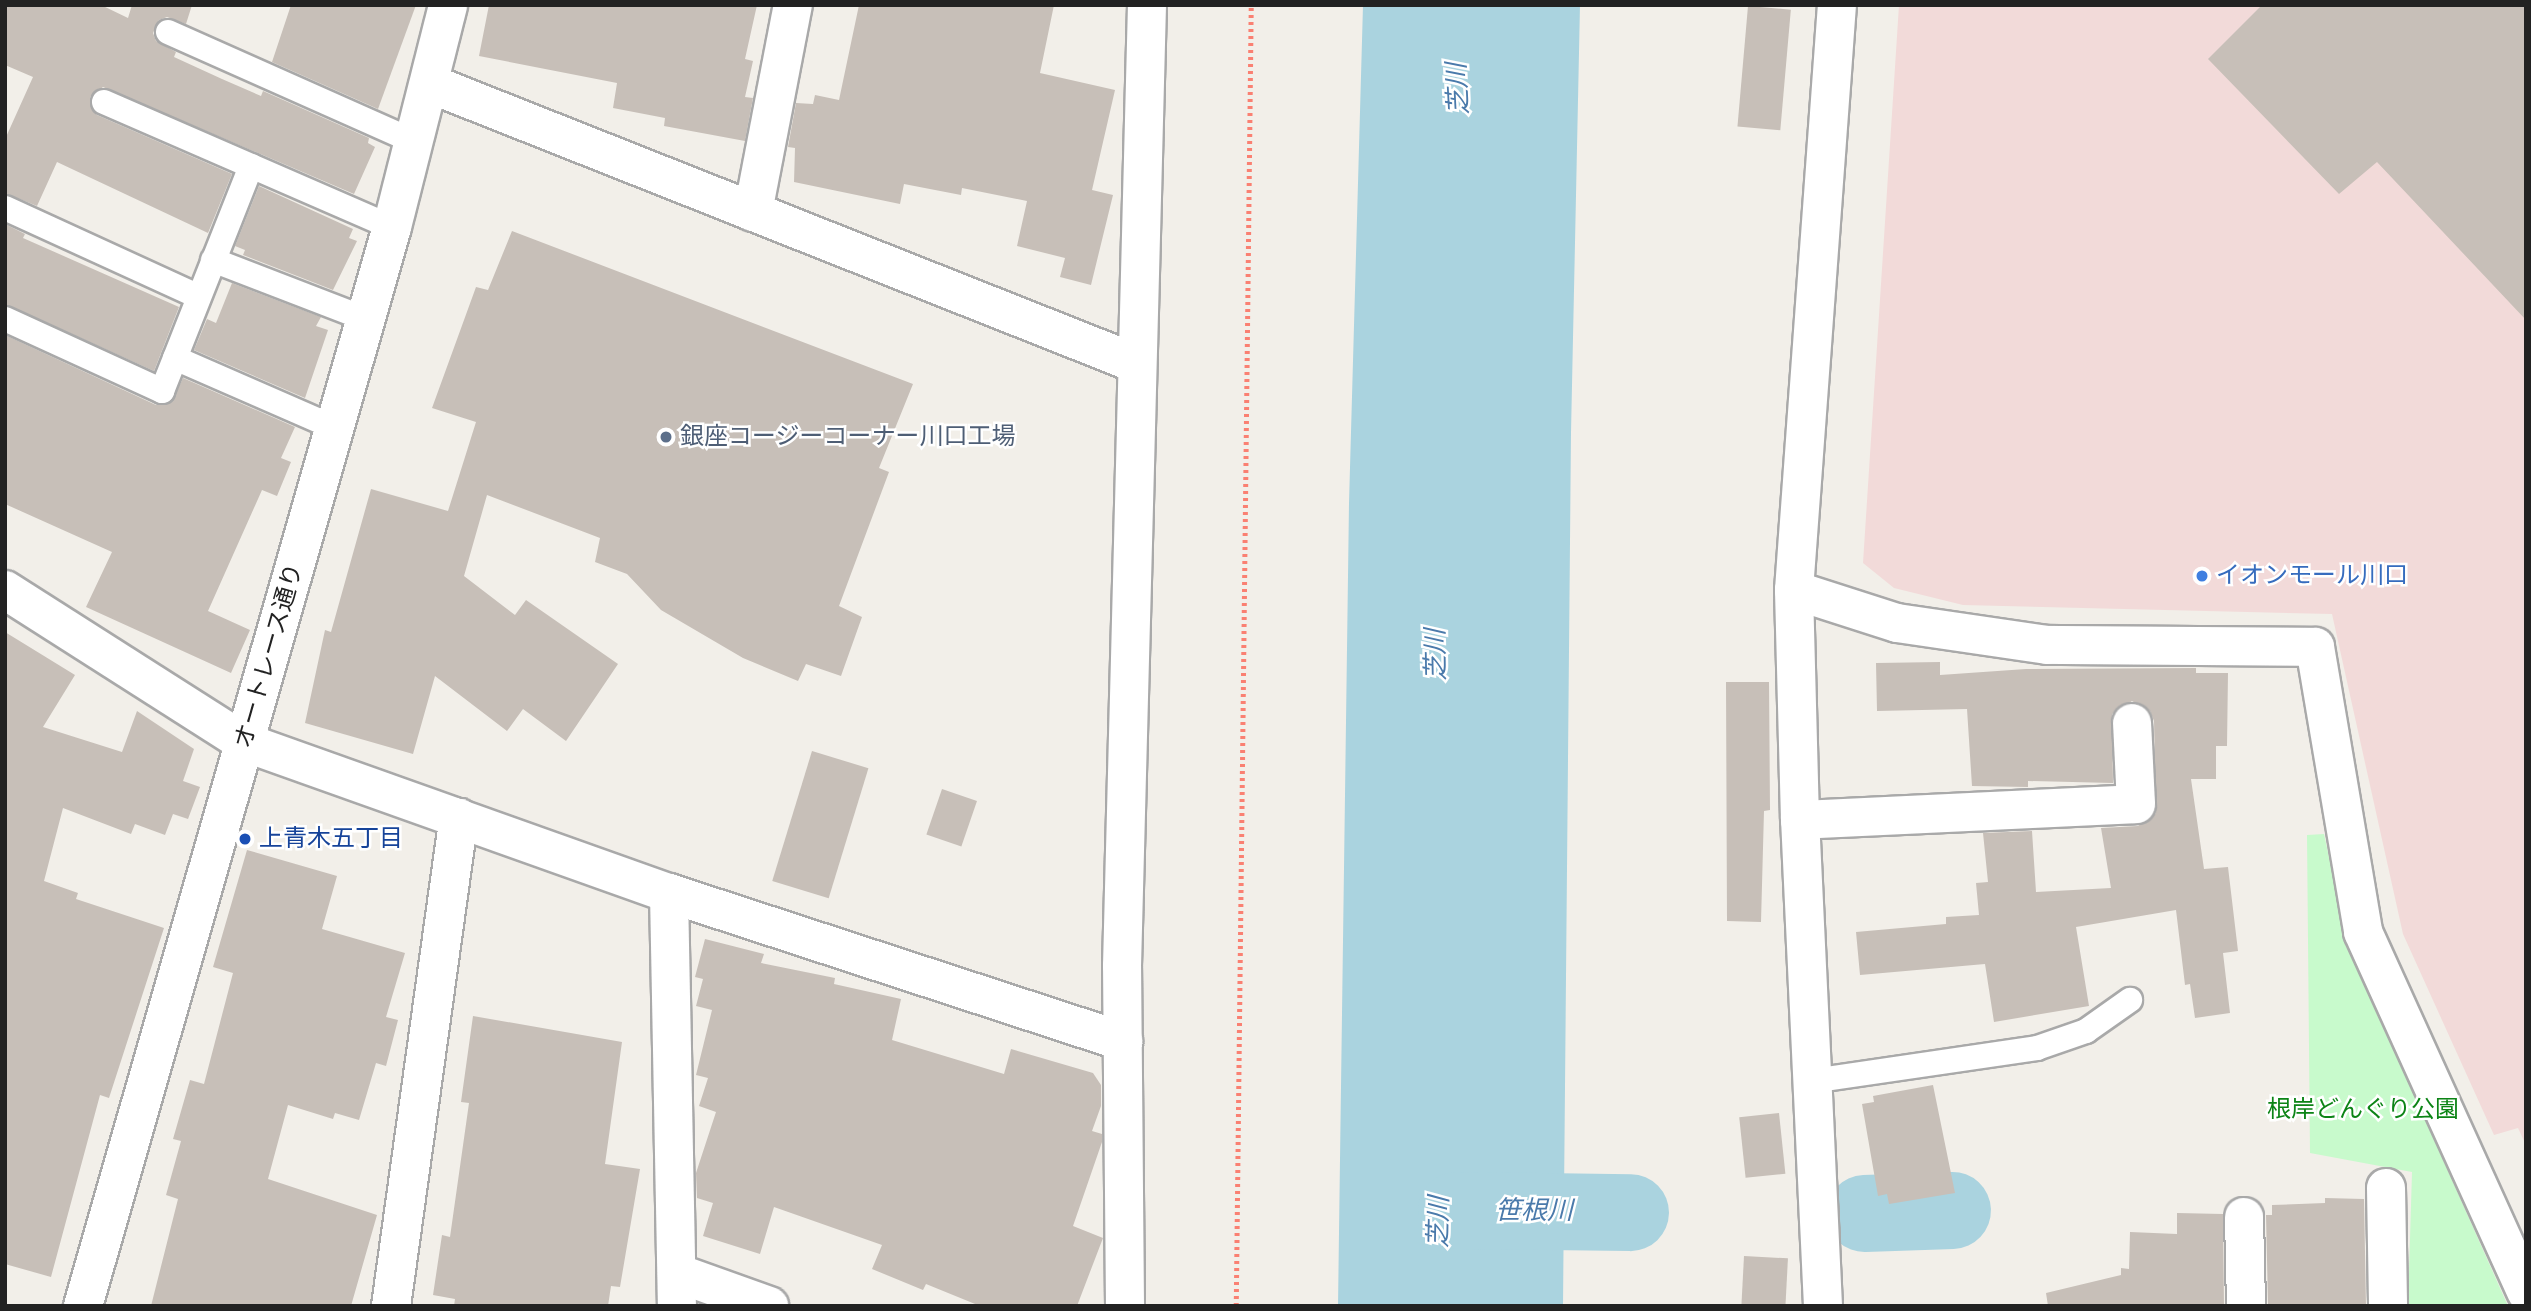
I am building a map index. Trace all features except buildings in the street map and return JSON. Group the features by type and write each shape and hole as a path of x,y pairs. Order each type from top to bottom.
{"street":[{"name":"オートレース通り","path":"83,1306 392,227 431,84 448,5"},
{"path":"752,212 793,5"},
{"path":"1125,1306 1123,1041 1135,363 1147,5"},
{"path":"1823,1306 1800,820 1794,590 1837,5"},
{"path":"431,84 1135,363"},
{"path":"5,590 244,742 669,893 1123,1041"},
{"path":"1794,590 1897,623 2047,645 2315,647 2363,932 2526,1292"},
{"path":"1800,820 2136,804 2132,723"},
{"path":"391,1306 460,818"},
{"path":"669,893 677,1289 769,1306"},
{"path":"2386,1188 2388,1306"},
{"path":"2244,1217 2246,1306"}],"lane":[{"path":"168,32 415,142"},
{"path":"104,102 392,227"},
{"path":"5,319 162,391 251,166"},
{"path":"5,208 199,298"},
{"path":"214,260 366,319"},
{"path":"175,358 335,428"},
{"path":"1812,1081 2037,1048 2086,1031 2130,1000"}],"path":[{"path":"1236,1306 1251,5"}],"shaded area":[{"name":"イオンモール川口","path":"1899,5 2526,5 2526,1145 2518,1128 2494,1135 2403,934 2332,614 1963,605 1894,588 1863,563"}],"green space":[{"name":"根岸どんぐり公園","path":"2324,834 2349,948 2508,1306 2408,1306 2412,1172 2310,1153 2307,835"}],"water":[{"name":"芝川","path":"1363,5 1580,5 1571,433 1563,1306 1338,1306 1349,503"}],"waterway":[{"name":"笹根川","path":"1456,1210 1630,1212"},
{"name":"笹根川","path":"1864,1213 1952,1210"}],"place":[{"name":"銀座コージーコーナー川口工場","path":"666,437"},
{"name":"イオンモール川口","path":"2202,576"},
{"name":"上青木五丁目","path":"245,839"}]}
